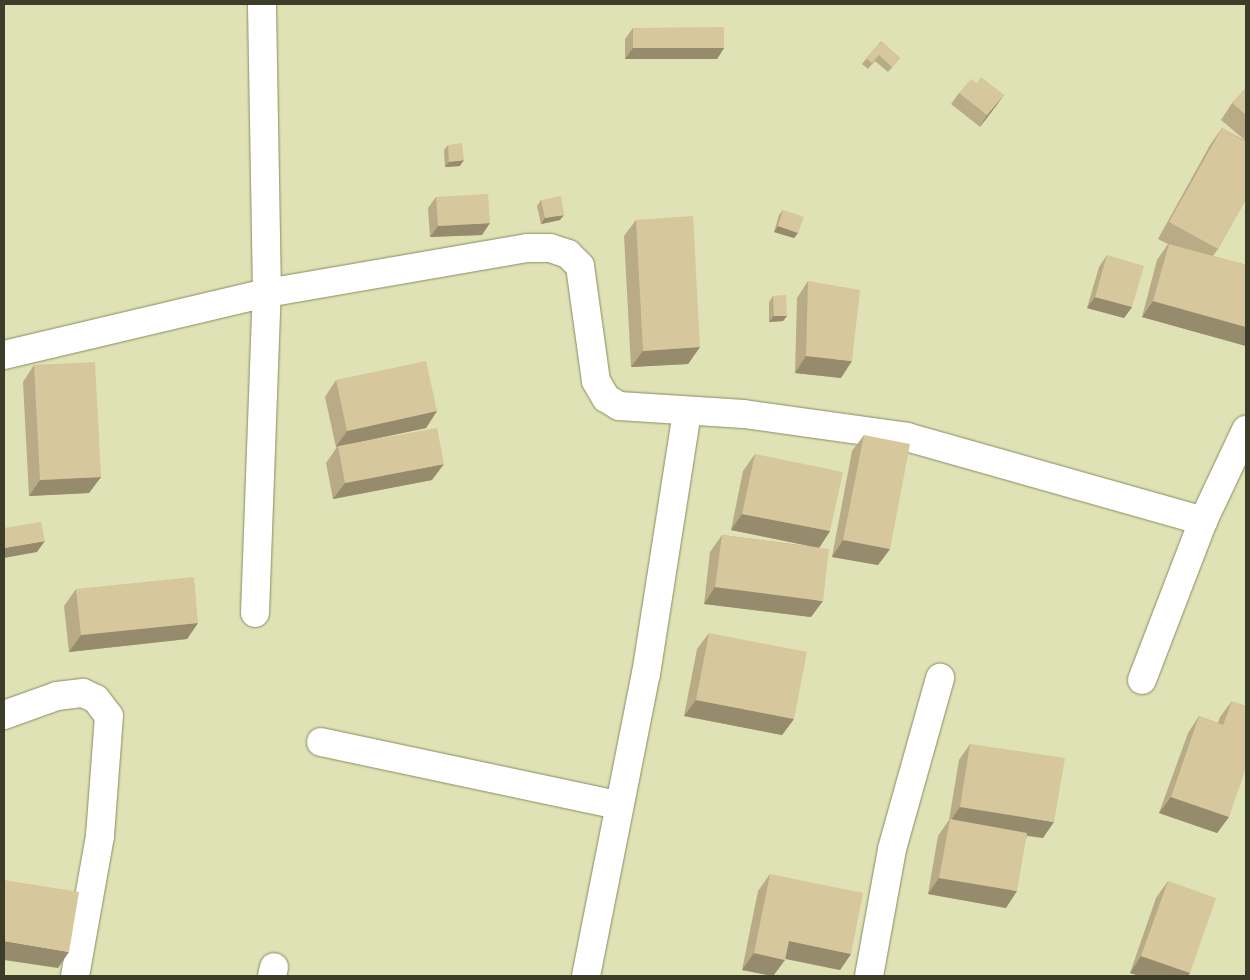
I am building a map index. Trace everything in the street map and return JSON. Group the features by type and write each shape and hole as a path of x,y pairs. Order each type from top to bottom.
{"street":[{"path":"255,612 267,293 262,4"},
{"path":"4,356 267,293 527,248 550,248 568,254 580,266 596,380 606,398 619,406 744,414 935,443 1204,521"},
{"path":"586,976 617,805 646,674 687,411"},
{"path":"1142,680 1204,521 1246,430"},
{"path":"869,976 892,849 940,678"},
{"path":"4,715 57,696 83,693 96,699 109,716 100,836 75,976"},
{"path":"321,742 617,805"}],"building":[{"path":"724,27 724,48 633,48 633,28"},
{"path":"881,41 900,58 892,67 879,55 872,63 866,58"},
{"path":"981,77 1004,95 987,115 959,93 971,79 977,83"},
{"path":"1246,88 1246,115 1232,103"},
{"path":"1222,128 1246,142 1246,199 1218,249 1169,222"},
{"path":"462,143 464,160 449,162 448,145"},
{"path":"488,194 490,223 438,226 436,197"},
{"path":"561,196 564,215 545,218 541,200"},
{"path":"783,210 804,217 798,233 778,226"},
{"path":"693,216 700,347 643,351 636,220"},
{"path":"1169,244 1246,265 1246,327 1153,301"},
{"path":"1107,255 1144,266 1132,307 1095,297"},
{"path":"808,281 860,290 852,361 806,356"},
{"path":"786,295 787,316 774,316 773,296"},
{"path":"426,361 437,411 347,431 336,380"},
{"path":"95,362 101,477 40,480 34,365"},
{"path":"437,428 444,464 345,483 338,446"},
{"path":"864,435 910,444 890,549 843,540"},
{"path":"755,454 843,472 830,531 742,514"},
{"path":"41,522 45,541 4,548 4,528"},
{"path":"722,535 829,549 823,601 715,587"},
{"path":"194,577 198,623 81,635 76,589"},
{"path":"709,633 807,652 794,719 696,700"},
{"path":"1232,701 1246,706 1246,768 1229,817 1171,797 1199,716 1223,725"},
{"path":"970,744 1065,758 1054,822 960,807"},
{"path":"950,819 1027,833 1017,891 939,878"},
{"path":"770,874 863,893 851,954 789,941 785,960 754,953"},
{"path":"4,880 79,892 69,952 4,941"},
{"path":"1168,881 1216,898 1190,973 1141,956"}]}
